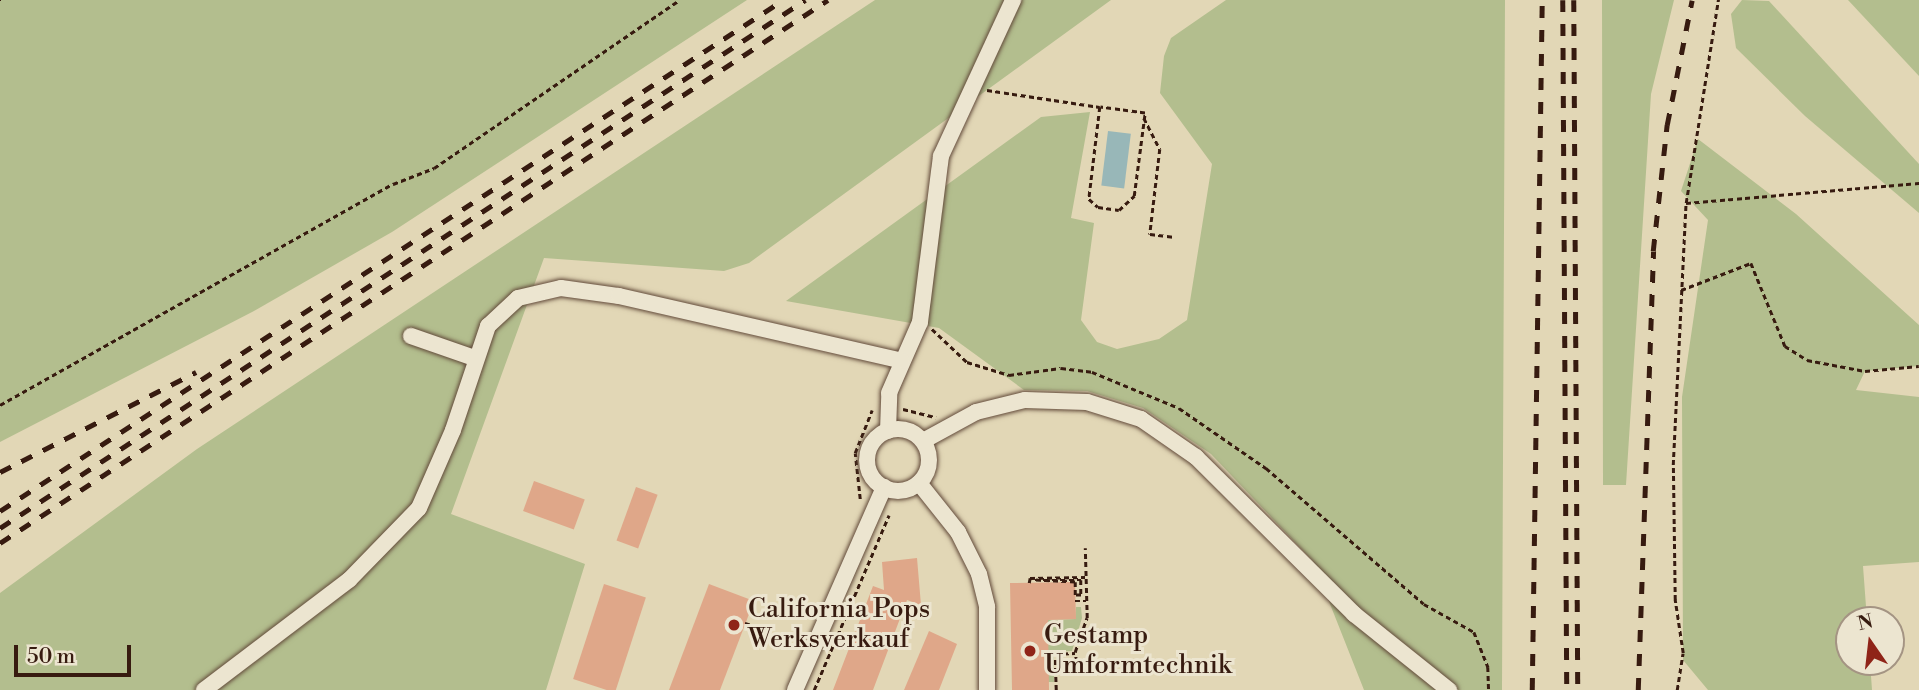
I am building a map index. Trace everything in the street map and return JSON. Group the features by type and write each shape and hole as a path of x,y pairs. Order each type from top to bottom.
{"street":[{"path":"888,431 885,408 920,322 935,178 970,88 1013,0"},
{"path":"204,690 348,580 419,508 453,430 474,358 488,326 518,298 561,288 756,325 902,361"},
{"path":"411,336 474,358"},
{"path":"923,441 942,428 976,412 1041,399 1087,401 1141,419 1196,457 1325,587 1446,688"},
{"path":"907,430 923,441 928,467 919,483 902,490 884,487 871,473 868,455 888,431 907,430"},
{"path":"919,483 958,533 979,573 987,607 987,690"},
{"path":"795,690 884,487"}],"path":[{"path":"0,405 381,191 434,168 679,0"},
{"path":"1677,690 1683,653 1675,600 1673,464 1686,203 1718,0"},
{"path":"970,88 1145,113 1131,202 1119,209 1098,207 1088,192 1100,107"},
{"path":"1144,118 1160,149 1150,234 1173,237"},
{"path":"1686,203 1919,183"},
{"path":"1681,290 1751,263 1785,346 1807,360 1864,371 1919,366"},
{"path":"874,510 860,502 855,453 870,410 885,408 926,411 942,428"},
{"path":"814,690 893,516"},
{"path":"1077,670 1075,653 1087,618 1085,548"},
{"path":"1029,583 1030,578 1085,577"},
{"path":"1035,580 1081,580 1081,595 1075,596 1075,582 1035,580"},
{"path":"1076,601 1086,601"},
{"path":"745,623 755,626"},
{"path":"1049,687 1056,688 1055,654 1075,653"}],"green space":[{"path":"0,0 747,0 392,232 254,311 0,442"},
{"path":"875,0 1111,0 749,263 724,271 544,258 451,514 585,564 546,690 0,690 0,593 197,449"},
{"path":"1226,0 1505,0 1502,690 1364,690 1313,561 1211,454 1143,408 1087,391 1024,390 939,328 786,301 1041,117 1090,112 1071,218 1094,223 1081,320 1097,342 1117,349 1159,339 1187,320 1212,164 1160,93 1164,56 1171,38"},
{"path":"1602,0 1674,0 1651,94 1626,485 1603,485"},
{"path":"1742,0 1769,1 1919,164 1919,213 1805,116 1736,48 1731,14"},
{"path":"1848,0 1919,0 1919,76"},
{"path":"1698,139 1796,214 1919,325 1919,366 1865,371 1856,390 1919,397 1919,562 1863,566 1866,606 1835,606 1835,676 1871,676 1872,690 1708,690 1683,660 1682,397 1708,220 1681,191"},
{"path":"1076,607 1081,607 1082,618 1072,651 1054,652 1054,682 1048,682 1048,620 1075,619"}],"water":[{"path":"1108,131 1131,134 1124,188 1101,186"}],"building":[{"path":"534,481 585,499 574,530 523,511"},
{"path":"636,487 658,495 638,548 617,541"},
{"path":"917,558 921,605 907,600 873,690 833,690 873,586 884,590 882,562"},
{"name":"Gestamp Umformtechnik","path":"1075,582 1076,619 1048,620 1049,690 1012,690 1010,583"},
{"path":"604,584 646,598 616,690 607,690 573,679"},
{"path":"709,584 754,601 720,690 669,690"},
{"path":"929,631 957,644 939,690 904,690"}],"railway":[{"path":"0,511 783,0"},
{"path":"0,528 805,0"},
{"path":"0,543 828,0"},
{"path":"1532,690 1542,0"},
{"path":"1563,0 1567,690"},
{"path":"1574,0 1578,690"},
{"path":"1638,690 1653,251 1667,125 1692,0"},
{"path":"0,472 196,372"}],"place":[{"name":"California Pops Werksverkauf","path":"734,625"},
{"name":"Gestamp Umformtechnik","path":"1030,651"}]}
